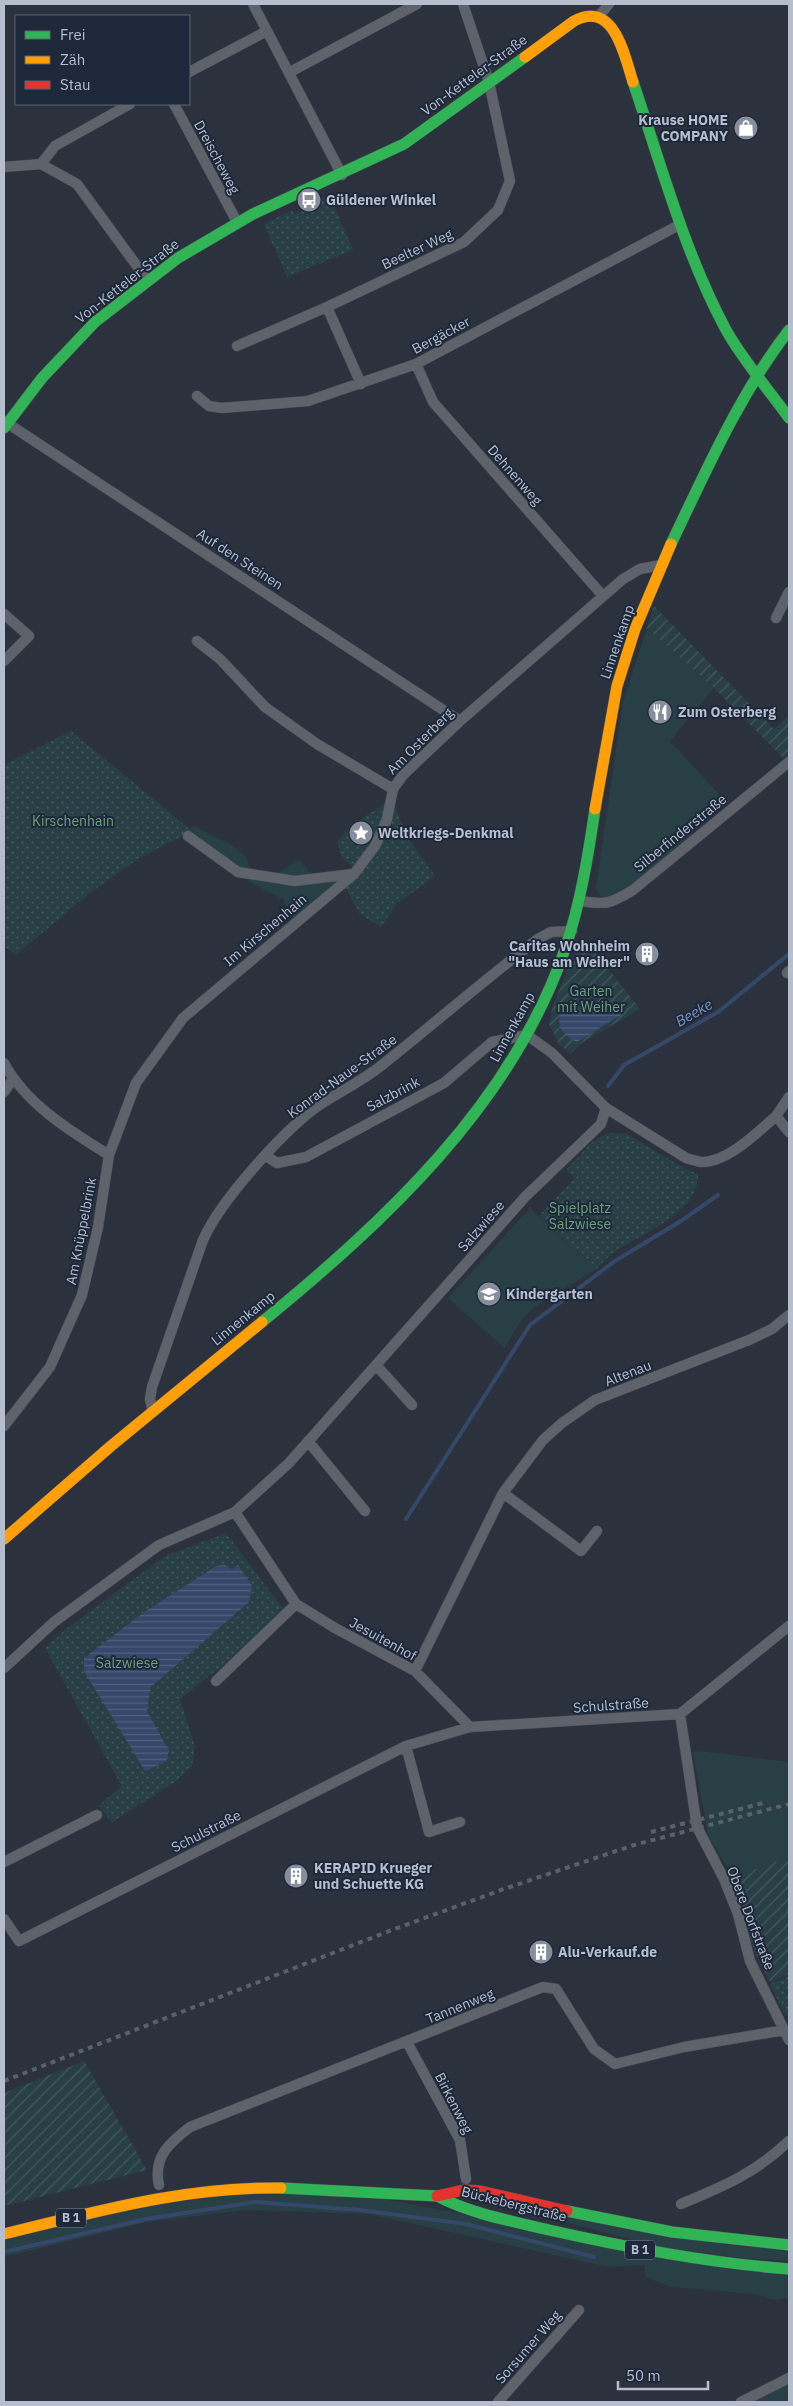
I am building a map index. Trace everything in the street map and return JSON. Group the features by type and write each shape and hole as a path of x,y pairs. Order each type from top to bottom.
{"main road":[{"name":"Von-Ketteler-Straße","path":"5,424 42,378 95,322 185,254 237,222 342,175 404,144 579,18 589,14 599,16"},
{"path":"599,16 611,26 620,45 681,224 720,319 789,418"},
{"name":"Linnenkamp","path":"4,1539 153,1412 332,1264 422,1178 460,1134 486,1099 527,1035 552,984 572,931 591,844 610,711 626,656 661,565 708,467 758,376 789,330"},
{"name":"B 1","path":"4,2234 171,2195 248,2188 327,2187 437,2196"},
{"name":"Bückebergstraße","path":"437,2196 464,2190 480,2192 683,2235 746,2243 789,2245"},
{"name":"Bückebergstraße","path":"437,2196 462,2209 669,2256 755,2267 789,2269"}],"street":[{"path":"253,4 342,175"},
{"path":"290,72 417,4"},
{"name":"Beelter Weg","path":"237,346 327,307 464,242 498,210 510,181 489,82 464,4"},
{"path":"599,16 608,4"},
{"path":"190,71 267,30"},
{"path":"41,164 55,146 128,105"},
{"name":"Dreischeweg","path":"175,105 237,222"},
{"path":"4,167 41,164 77,184 148,281"},
{"name":"Bergäcker","path":"197,396 209,406 222,408 266,406 308,401 361,384 416,364 681,224"},
{"path":"327,307 361,384"},
{"name":"Dehnenweg","path":"416,364 433,402 604,596"},
{"name":"Auf den Steinen","path":"5,424 460,720"},
{"name":"Am Osterberg","path":"198,641 220,659 265,707 317,744 393,789 403,775 460,720 604,596 636,570 661,565"},
{"path":"776,618 789,592"},
{"path":"4,614 29,636 4,662"},
{"name":"Silberfinderstraße","path":"580,901 603,904 616,900 633,890 789,762"},
{"name":"Im Kirschenhain","path":"136,1084 183,1018 354,874 375,846 387,819 393,789"},
{"path":"188,836 238,872 295,880 354,874"},
{"name":"Konrad-Naue-Straße","path":"153,1412 150,1399 152,1387 206,1234 223,1204 297,1123 316,1108 376,1070 538,939 551,932 572,931"},
{"path":"527,1035 552,1053 606,1108 686,1158 701,1162 715,1160 751,1139 776,1116 789,1097"},
{"name":"Salzbrink","path":"266,1156 277,1163 306,1157 444,1083 492,1042 527,1035"},
{"path":"4,1063 13,1079 62,1126 109,1155"},
{"path":"4,1092 13,1079"},
{"name":"Am Knüppelbrink","path":"4,1426 50,1367 82,1295 98,1227 109,1155 136,1084"},
{"name":"Salzwiese","path":"4,1668 54,1622 159,1545 235,1512 289,1463 525,1197 601,1124 606,1108"},
{"path":"776,1116 789,1132"},
{"name":"Altenau","path":"414,1671 503,1493 544,1440 562,1423 595,1400 749,1340 772,1329 789,1315"},
{"path":"376,1365 412,1405"},
{"path":"308,1441 365,1512"},
{"path":"503,1493 581,1551 597,1531"},
{"name":"Jesuitenhof","path":"235,1512 296,1604 335,1628 414,1671 470,1728"},
{"path":"216,1681 296,1604"},
{"path":"680,1714 789,1626"},
{"name":"Schulstraße","path":"4,1919 18,1941 406,1746 470,1728 680,1714"},
{"name":"Obere Dorfstraße","path":"680,1714 697,1828 724,1879 738,1914 750,1961 787,2035"},
{"path":"406,1746 429,1832 460,1822"},
{"path":"4,1862 97,1815"},
{"name":"Tannenweg","path":"159,2185 156,2171 167,2145 190,2127 543,1988 556,1989 594,2049 615,2064 684,2047 787,2035"},
{"name":"Birkenweg","path":"407,2042 460,2140 466,2179"},
{"path":"681,2204 735,2182 769,2160 789,2141"},
{"name":"Sorsumer Weg","path":"498,2402 579,2310"},
{"path":"741,2402 789,2378"}],"green space":[{"path":"329,195 353,250 287,277 264,224 292,210 294,214 303,211 301,207"},
{"path":"654,606 774,729 789,716 789,764 714,688 647,628"},
{"path":"647,628 714,688 670,741 727,803 627,890 610,898 602,898 596,888 623,702"},
{"name":"Kirschenhain","path":"71,731 192,831 138,859 89,894 17,954 4,947 4,765"},
{"path":"383,805 395,807 407,836 435,876 397,904 381,927 360,914 346,889 354,869 341,856 337,842 352,825"},
{"path":"194,826 230,844 246,856 251,871 240,870 189,834 193,832 190,828"},
{"path":"298,859 314,877 295,878 262,874 261,869 278,873"},
{"path":"241,875 346,878 293,921 283,899 253,884"},
{"name":"Garten mit Weiher","path":"582,936 640,1009 580,1044 570,1054 559,1044 549,1024 553,1005"},
{"name":"Spielplatz Salzwiese","path":"607,1133 627,1134 682,1167 698,1174 696,1187 690,1199 681,1210 656,1228 616,1251 595,1270 539,1216 575,1178 566,1170 591,1143"},
{"path":"530,1208 595,1270 534,1307 522,1319 504,1348 448,1298"},
{"name":"Salzwiese","path":"226,1533 284,1610 232,1658 180,1699 195,1746 192,1766 175,1782 112,1822 98,1806 122,1786 45,1648 66,1629 165,1556"},
{"path":"700,1751 789,1762 789,1857 733,1877 708,1835 693,1752"},
{"path":"789,1857 789,1974 770,1982 752,1945 733,1877"},
{"path":"789,1976 789,2014 785,2016 770,1984"},
{"path":"84,2061 147,2170 4,2206 4,2093"},
{"path":"311,2194 389,2200 789,2275 789,2298 774,2300 757,2294 671,2287 646,2277 645,2265 608,2267 369,2214 246,2210 147,2222 4,2257 4,2239 130,2209 224,2195"},
{"path":"475,2199 789,2252 789,2261 742,2258 666,2248"},
{"path":"789,2381 789,2402 746,2402"}],"water":[{"path":"613,1003 624,1013 577,1042 568,1037 560,1027 560,1012 570,1009 596,1012"},
{"path":"225,1565 232,1569 238,1565 252,1586 249,1602 151,1687 147,1711 169,1751 166,1762 145,1771 84,1671 84,1658 143,1613 216,1566"}],"waterway":[{"name":"Beeke","path":"608,1086 624,1065 718,1012 789,954"},
{"path":"406,1519 530,1325 615,1261 681,1221 718,1195"},
{"path":"4,2252 146,2219 255,2202 360,2210 466,2224 594,2257"}],"railway":[{"path":"651,1832 767,1802"},
{"path":"4,2081 392,1930 504,1889 634,1845 789,1804"}],"traffic: fast":[{"path":"4,428 42,378 95,322 178,258 253,214 404,144 525,57"},
{"path":"633,82 674,207 710,299 739,351 789,418"},
{"path":"671,544 724,434 754,381 789,330"},
{"path":"262,1322 308,1284 397,1202 477,1110 511,1061 541,1008 570,935 579,899 595,809"},
{"path":"281,2188 437,2196"},
{"path":"437,2196 464,2208 492,2216 609,2243 699,2259 789,2269"},
{"path":"567,2211 672,2232 789,2245"}],"traffic: slow":[{"path":"525,57 574,21 588,16 599,18 608,24 615,33 626,58 633,82"},
{"path":"595,809 617,686 635,629 671,544"},
{"path":"4,1539 111,1446 262,1322"},
{"path":"4,2234 107,2209 175,2196 245,2189 281,2188"}],"traffic: jam":[{"path":"437,2196 464,2190 480,2191 567,2211"}],"place":[{"name":"Krause HOME COMPANY","path":"746,128"},
{"name":"Güldener Winkel","path":"309,200"},
{"name":"Zum Osterberg","path":"660,712"},
{"name":"Weltkriegs-Denkmal","path":"361,833"},
{"name":"Caritas Wohnheim \"Haus am Weiher\"","path":"647,954"},
{"name":"Kindergarten","path":"489,1294"},
{"name":"KERAPID Krueger und Schuette KG","path":"296,1876"},
{"name":"Alu-Verkauf.de","path":"541,1952"}]}
